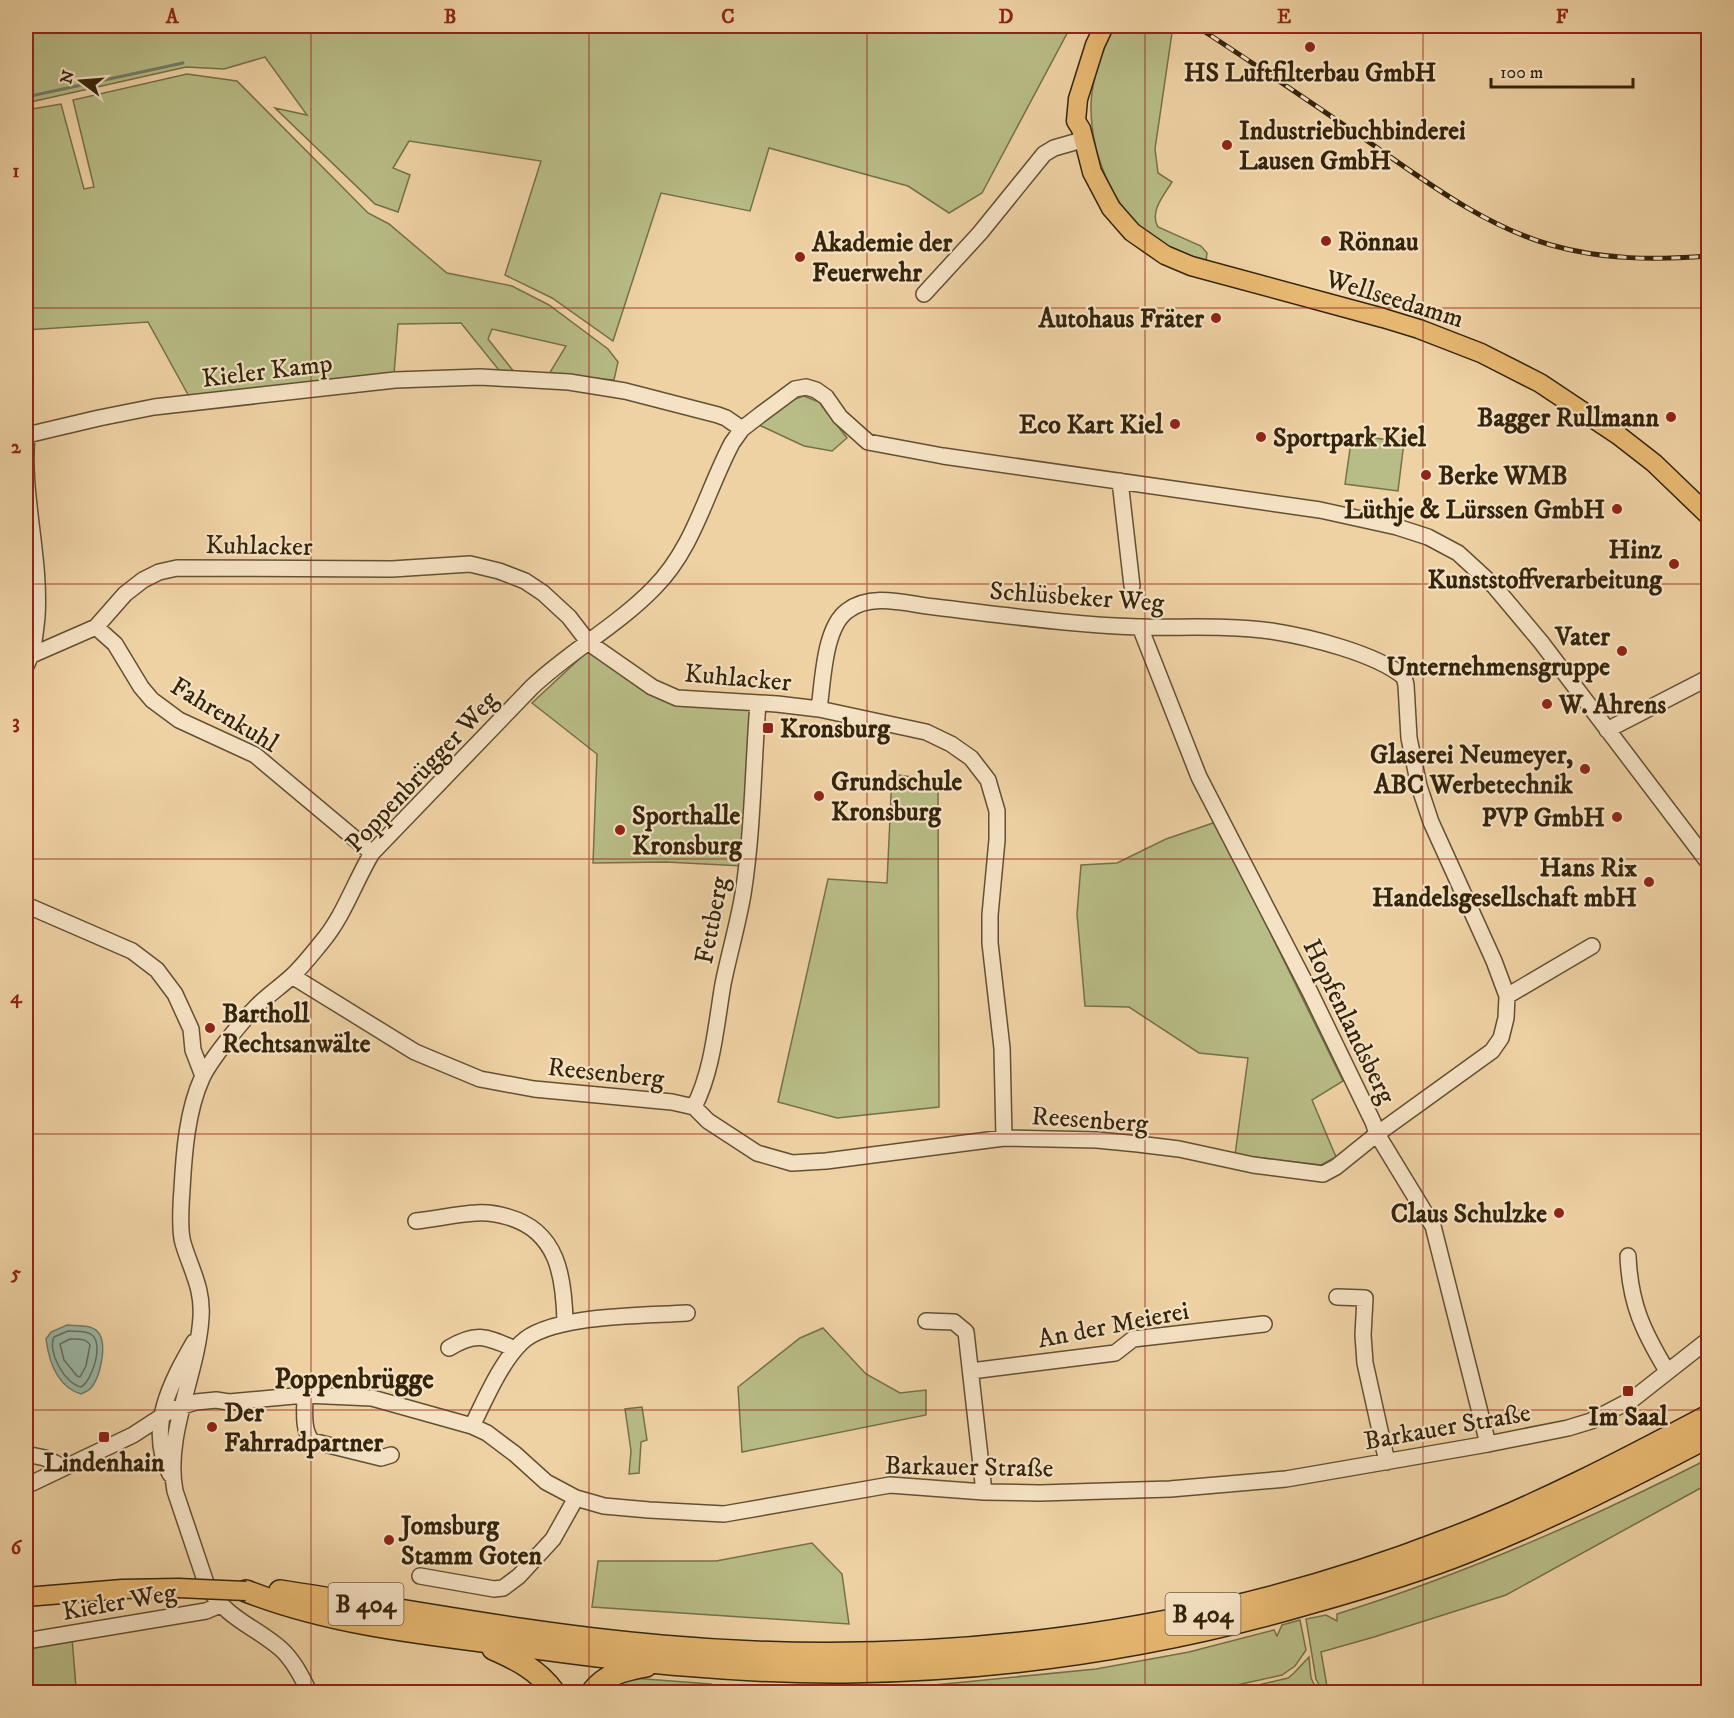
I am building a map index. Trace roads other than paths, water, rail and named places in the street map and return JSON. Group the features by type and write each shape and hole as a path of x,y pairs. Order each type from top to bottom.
{"highway":[{"name":"B 404","path":"246,1591 274,1590 517,1628 661,1646 748,1652 902,1653 1007,1645 1151,1625 1260,1600 1352,1573 1448,1540 1542,1500 1708,1416"},
{"name":"B 404","path":"246,1591 327,1616 398,1629 660,1663 857,1672 961,1667 1069,1656 1218,1628 1357,1590 1467,1552 1589,1498 1708,1437"},
{"path":"464,1638 521,1662 538,1674 554,1692"},
{"path":"592,1692 601,1682 614,1674 660,1663"}],"main road":[{"name":"Wellseedamm","path":"1104,26 1090,59 1084,82 1085,120 1082,134 1092,172 1111,208 1132,232 1165,255 1204,270 1383,318 1481,353 1540,383 1618,435 1706,508"},
{"name":"B 404","path":"26,1597 123,1589 178,1588 246,1591"}],"street":[{"path":"924,294 980,233 1044,154 1082,134"},
{"name":"Kieler Kamp","path":"29,661 35,637 38,576 29,492 27,435 154,407 395,380 480,377 569,382 625,391 718,415 742,429"},
{"name":"Poppenbrügger Weg","path":"181,1412 198,1347 201,1295 182,1241 182,1189 193,1101 203,1076 227,1041 256,1007 292,976 342,915 359,873 372,853 550,670 590,643 655,588 691,536 701,517 723,459 742,429 795,389 806,387 826,397 840,417 868,442 943,456 1120,481"},
{"path":"1132,586 1120,481 1320,510 1397,526 1428,537 1458,553 1494,585 1541,642 1708,862"},
{"name":"Kuhlacker","path":"29,661 96,627 125,594 143,580 159,572 177,568 392,569 470,564 512,576 543,593 569,617 590,643 664,694 677,698 819,709 926,732 951,744 971,758 988,780 997,811 990,943 1002,1048 1004,1138"},
{"name":"Schlüsbeker Weg","path":"819,709 831,631 846,611 870,599 1017,618 1140,627 1224,627 1283,633 1353,652 1389,667 1404,677"},
{"name":"Fahrenkuhl","path":"96,627 115,644 141,687 152,700 179,720 255,755 372,853"},
{"name":"Hopfenlandsberg","path":"1140,627 1199,777 1310,992 1377,1134 1433,1226 1488,1444"},
{"name":"Reesenberg","path":"292,976 415,1052 480,1079 534,1089 672,1102 694,1107 708,1121 757,1153 792,1163 826,1161 1004,1138 1097,1140 1138,1144 1179,1149 1253,1166 1323,1174 1336,1167 1377,1134 1492,1051 1501,1038 1506,1018 1507,996 1494,961 1431,822 1419,786 1409,738 1404,677"},
{"path":"1607,730 1708,678"},
{"name":"Fettberg","path":"694,1107 702,1092 707,1072 728,958 743,896 758,703"},
{"path":"26,904 132,951 157,970 175,994 191,1029 193,1050 203,1076"},
{"path":"1507,996 1592,946"},
{"path":"416,1221 478,1213 496,1214 519,1220 536,1230 548,1244 558,1264 564,1293 565,1322"},
{"path":"1628,1256 1629,1281 1639,1320 1667,1371"},
{"path":"1337,1297 1365,1298 1364,1356 1387,1462"},
{"path":"472,1426 494,1382 515,1349 522,1341 541,1330 565,1322 687,1313"},
{"path":"926,1322 954,1322 966,1332 984,1492"},
{"name":"An der Meierei","path":"971,1371 1115,1353 1133,1339 1264,1324"},
{"name":"Poppenbrügger Weg","path":"162,1421 170,1385 199,1332"},
{"path":"449,1348 469,1337 491,1339 515,1349"},
{"name":"Barkauer Straße","path":"26,1486 133,1435 146,1434 162,1421 181,1412 228,1402 305,1395 372,1398 472,1426 487,1433 515,1454 546,1482 576,1498 604,1506 649,1510 724,1514 890,1485 984,1492 1040,1493 1170,1489 1286,1479 1488,1444 1568,1428 1591,1421 1633,1399 1708,1340"},
{"path":"305,1395 306,1425 308,1436 312,1441 381,1458 391,1455"},
{"name":"Kieler Weg","path":"173,1480 181,1412"},
{"name":"Kieler Weg","path":"162,1421 162,1452 165,1464 173,1480 182,1514 207,1586 220,1605 236,1619 280,1649 295,1666 309,1692"},
{"path":"26,1454 45,1458 63,1467"},
{"path":"420,1576 494,1589 502,1588 519,1576 553,1539 576,1498"},
{"name":"Kieler Weg","path":"26,1641 206,1611 220,1605"}],"water":[{"path":"67,1325 95,1329 101,1337 100,1370 94,1384 88,1391 81,1394 73,1391 61,1380 52,1365 47,1348 46,1339 51,1332"}],"waterway":[{"path":"26,97 183,63"}],"railway":[{"path":"1196,26 1432,186 1501,226 1551,245 1590,254 1649,258 1708,256"}],"place":[{"name":"HS Luftfilterbau GmbH","path":"1310,47"},
{"name":"Industriebuchbinderei Lausen GmbH","path":"1227,145"},
{"name":"Rönnau","path":"1326,241"},
{"name":"Akademie der Feuerwehr","path":"800,257"},
{"name":"Autohaus Fräter","path":"1216,318"},
{"name":"Bagger Rullmann","path":"1671,417"},
{"name":"Eco Kart Kiel","path":"1175,424"},
{"name":"Sportpark Kiel","path":"1261,437"},
{"name":"Berke WMB","path":"1426,475"},
{"name":"Lüthje & Lürssen GmbH","path":"1617,509"},
{"name":"Hinz Kunststoffverarbeitung","path":"1674,564"},
{"name":"Vater Unternehmensgruppe","path":"1622,651"},
{"name":"W. Ahrens","path":"1547,704"},
{"name":"Kronsburg","path":"768,728"},
{"name":"Glaserei Neumeyer, ABC Werbetechnik","path":"1585,769"},
{"name":"Grundschule Kronsburg","path":"819,796"},
{"name":"PVP GmbH","path":"1617,817"},
{"name":"Sporthalle Kronsburg","path":"620,830"},
{"name":"Hans Rix Handelsgesellschaft mbH","path":"1649,882"},
{"name":"Bartholl Rechtsanwälte","path":"210,1028"},
{"name":"Claus Schulzke","path":"1559,1213"},
{"name":"Im Saal","path":"1628,1391"},
{"name":"Der Fahrradpartner","path":"212,1427"},
{"name":"Lindenhain","path":"104,1437"},
{"name":"Jomsburg Stamm Goten","path":"389,1540"}],"district":[{"name":"Poppenbrügge","path":"354,1378"}]}
